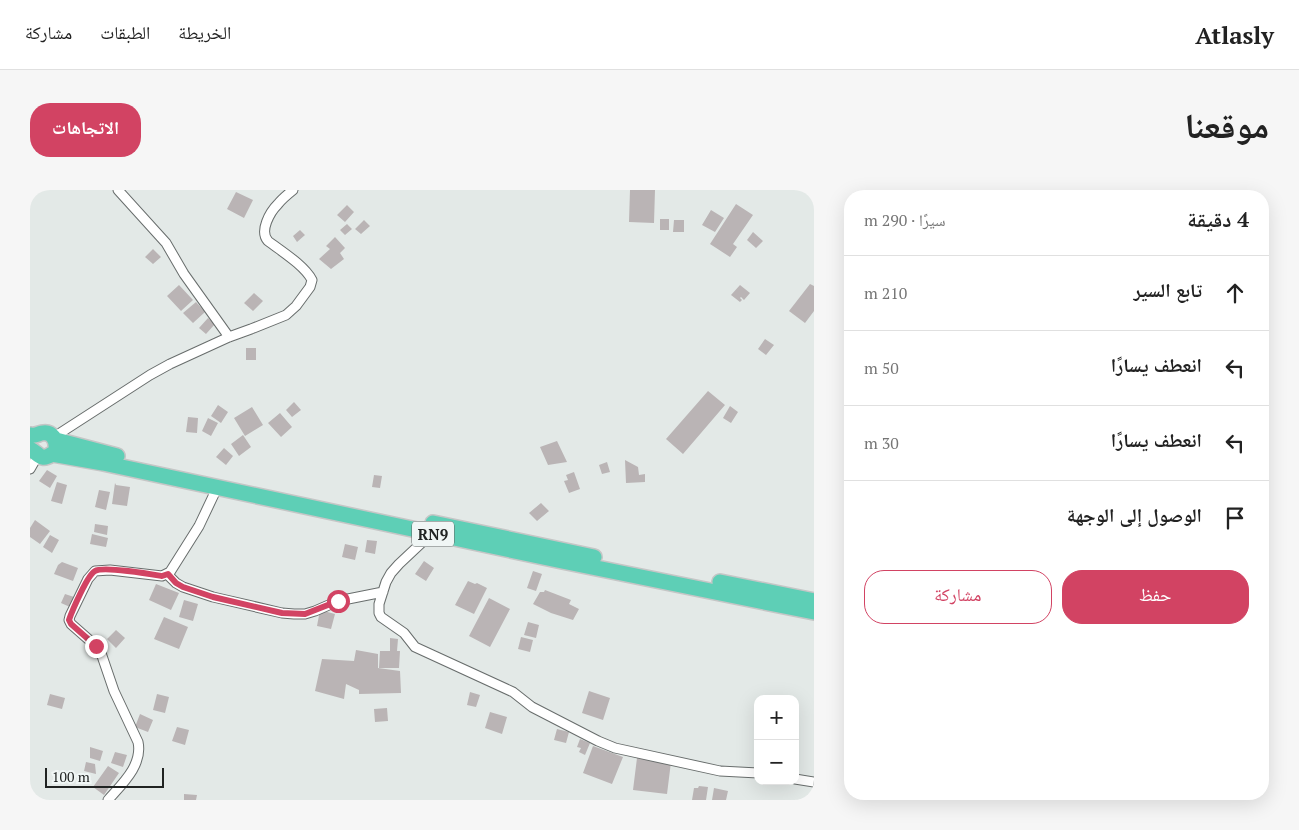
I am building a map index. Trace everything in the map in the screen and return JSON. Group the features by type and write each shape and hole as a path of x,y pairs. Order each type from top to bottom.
{"highway":[{"name":"RN9","path":"38,451 814,612"},
{"name":"RN9","path":"38,451 119,456 814,601"}],"street":[{"path":"118,190 166,243 184,274 229,337"},
{"path":"38,451 156,371 202,348 286,315 296,306 311,285 312,280 291,258 264,236 265,228 276,205 294,190"},
{"path":"108,800 128,777 138,759 138,742 114,691 101,653 96,646 71,624 70,616 88,579 95,571 116,570 162,576 168,574 199,526 217,488"},
{"path":"432,533 391,573 379,604 379,614 381,617 404,633 416,647 513,692 532,707 598,741 622,751 712,770 754,773"},
{"path":"168,574 176,583 183,587 213,597 282,613 305,614 338,601 383,592"},
{"path":"799,779 814,782"}],"building":[{"path":"630,190 655,190 654,223 629,222"},
{"path":"236,192 253,200 244,218 227,209"},
{"path":"736,204 753,215 733,244 737,247 730,257 710,244"},
{"path":"347,205 354,212 345,222 337,215"},
{"path":"711,210 724,218 715,232 702,225"},
{"path":"660,219 669,219 669,230 660,230"},
{"path":"364,220 370,226 361,234 355,229"},
{"path":"674,220 684,220 684,232 673,232"},
{"path":"347,224 352,229 345,235 340,230"},
{"path":"300,230 305,235 297,242 293,236"},
{"path":"753,232 763,241 756,248 747,240"},
{"path":"335,237 345,248 340,253 344,259 331,269 319,259 330,249 326,246"},
{"path":"153,249 161,257 153,264 145,257"},
{"path":"810,284 814,286 814,311 805,323 789,311"},
{"path":"179,285 193,300 181,311 167,296"},
{"path":"740,285 750,293 744,300 741,297 742,300 740,302 731,295"},
{"path":"254,293 263,301 253,311 244,303"},
{"path":"196,302 205,312 193,323 183,313"},
{"path":"208,318 215,324 206,334 199,328"},
{"path":"765,339 774,345 766,355 758,349"},
{"path":"246,348 256,348 256,360 246,360"},
{"path":"708,391 725,405 683,454 666,439"},
{"path":"294,402 301,410 292,417 286,410"},
{"path":"218,405 228,412 221,423 211,416"},
{"path":"730,406 738,412 731,423 723,418"},
{"path":"252,407 263,425 245,436 234,418"},
{"path":"280,413 292,427 281,437 268,423"},
{"path":"188,417 198,418 197,433 186,432"},
{"path":"208,418 218,423 211,436 202,431"},
{"path":"243,435 251,447 239,456 231,444"},
{"path":"557,441 567,462 548,465 540,447"},
{"path":"224,448 233,456 226,465 216,457"},
{"path":"625,460 638,467 639,475 645,474 645,482 626,483"},
{"path":"607,462 610,472 602,474 599,465"},
{"path":"47,470 57,476 50,488 39,481"},
{"path":"574,472 580,489 569,493 564,481 568,480 566,475"},
{"path":"374,475 382,476 380,488 372,487"},
{"path":"57,482 67,485 62,504 51,501"},
{"path":"115,483 116,485 130,487 127,506 112,504"},
{"path":"99,490 110,492 106,510 95,507"},
{"path":"541,503 549,511 537,521 529,513"},
{"path":"35,520 50,531 40,544 30,537 30,528"},
{"path":"95,524 108,526 107,535 94,532"},
{"path":"92,534 108,538 106,547 90,544"},
{"path":"50,535 59,540 52,553 43,547"},
{"path":"367,540 377,541 375,554 365,552"},
{"path":"345,544 358,547 355,560 342,557"},
{"path":"424,561 434,568 426,581 415,574"},
{"path":"62,562 78,568 73,581 54,574 58,565"},
{"path":"533,571 542,574 536,591 527,588"},
{"path":"468,581 487,588 474,614 455,605"},
{"path":"156,584 179,593 171,610 149,600"},
{"path":"545,590 571,600 569,604 579,609 573,620 551,613 533,604 540,592"},
{"path":"65,594 74,597 70,607 61,603"},
{"path":"489,598 510,609 490,647 469,636"},
{"path":"184,600 198,604 193,621 179,617"},
{"path":"320,610 335,614 331,629 317,626"},
{"path":"164,617 188,627 179,649 154,639"},
{"path":"528,622 539,625 536,638 524,635"},
{"path":"116,630 125,638 116,648 107,639"},
{"path":"521,637 533,640 530,652 518,649"},
{"path":"390,638 398,639 397,651 400,651 399,668 379,668 380,651 390,651"},
{"path":"356,650 378,654 378,668 400,671 401,693 359,694 359,690 346,684 344,699 315,691 322,659 354,661"},
{"path":"589,691 610,698 603,720 582,713"},
{"path":"470,692 480,695 476,707 467,705"},
{"path":"50,694 65,698 62,709 47,705"},
{"path":"157,694 169,697 165,713 153,710"},
{"path":"387,708 388,721 375,722 374,709"},
{"path":"490,712 507,717 502,734 485,728"},
{"path":"140,714 153,720 148,732 135,727"},
{"path":"177,727 189,730 185,745 172,741"},
{"path":"557,729 569,732 566,743 554,740"},
{"path":"580,739 590,743 585,755 579,752 581,748 577,747"},
{"path":"593,746 623,757 612,784 583,773"},
{"path":"90,747 103,751 100,761 90,758"},
{"path":"115,752 127,755 123,767 111,763"},
{"path":"637,758 671,762 667,794 633,790"},
{"path":"86,762 95,764 96,774 84,771"},
{"path":"108,766 119,773 104,795 93,787"},
{"path":"699,786 708,787 706,800 692,800 694,788"},
{"path":"714,788 728,791 726,800 712,800"},
{"path":"184,794 197,795 196,800 184,800"}],"route":[{"path":"96,646 69,620 92,572 98,570 162,576 168,574 176,583 183,587 213,597 282,613 305,614 338,601"}]}
